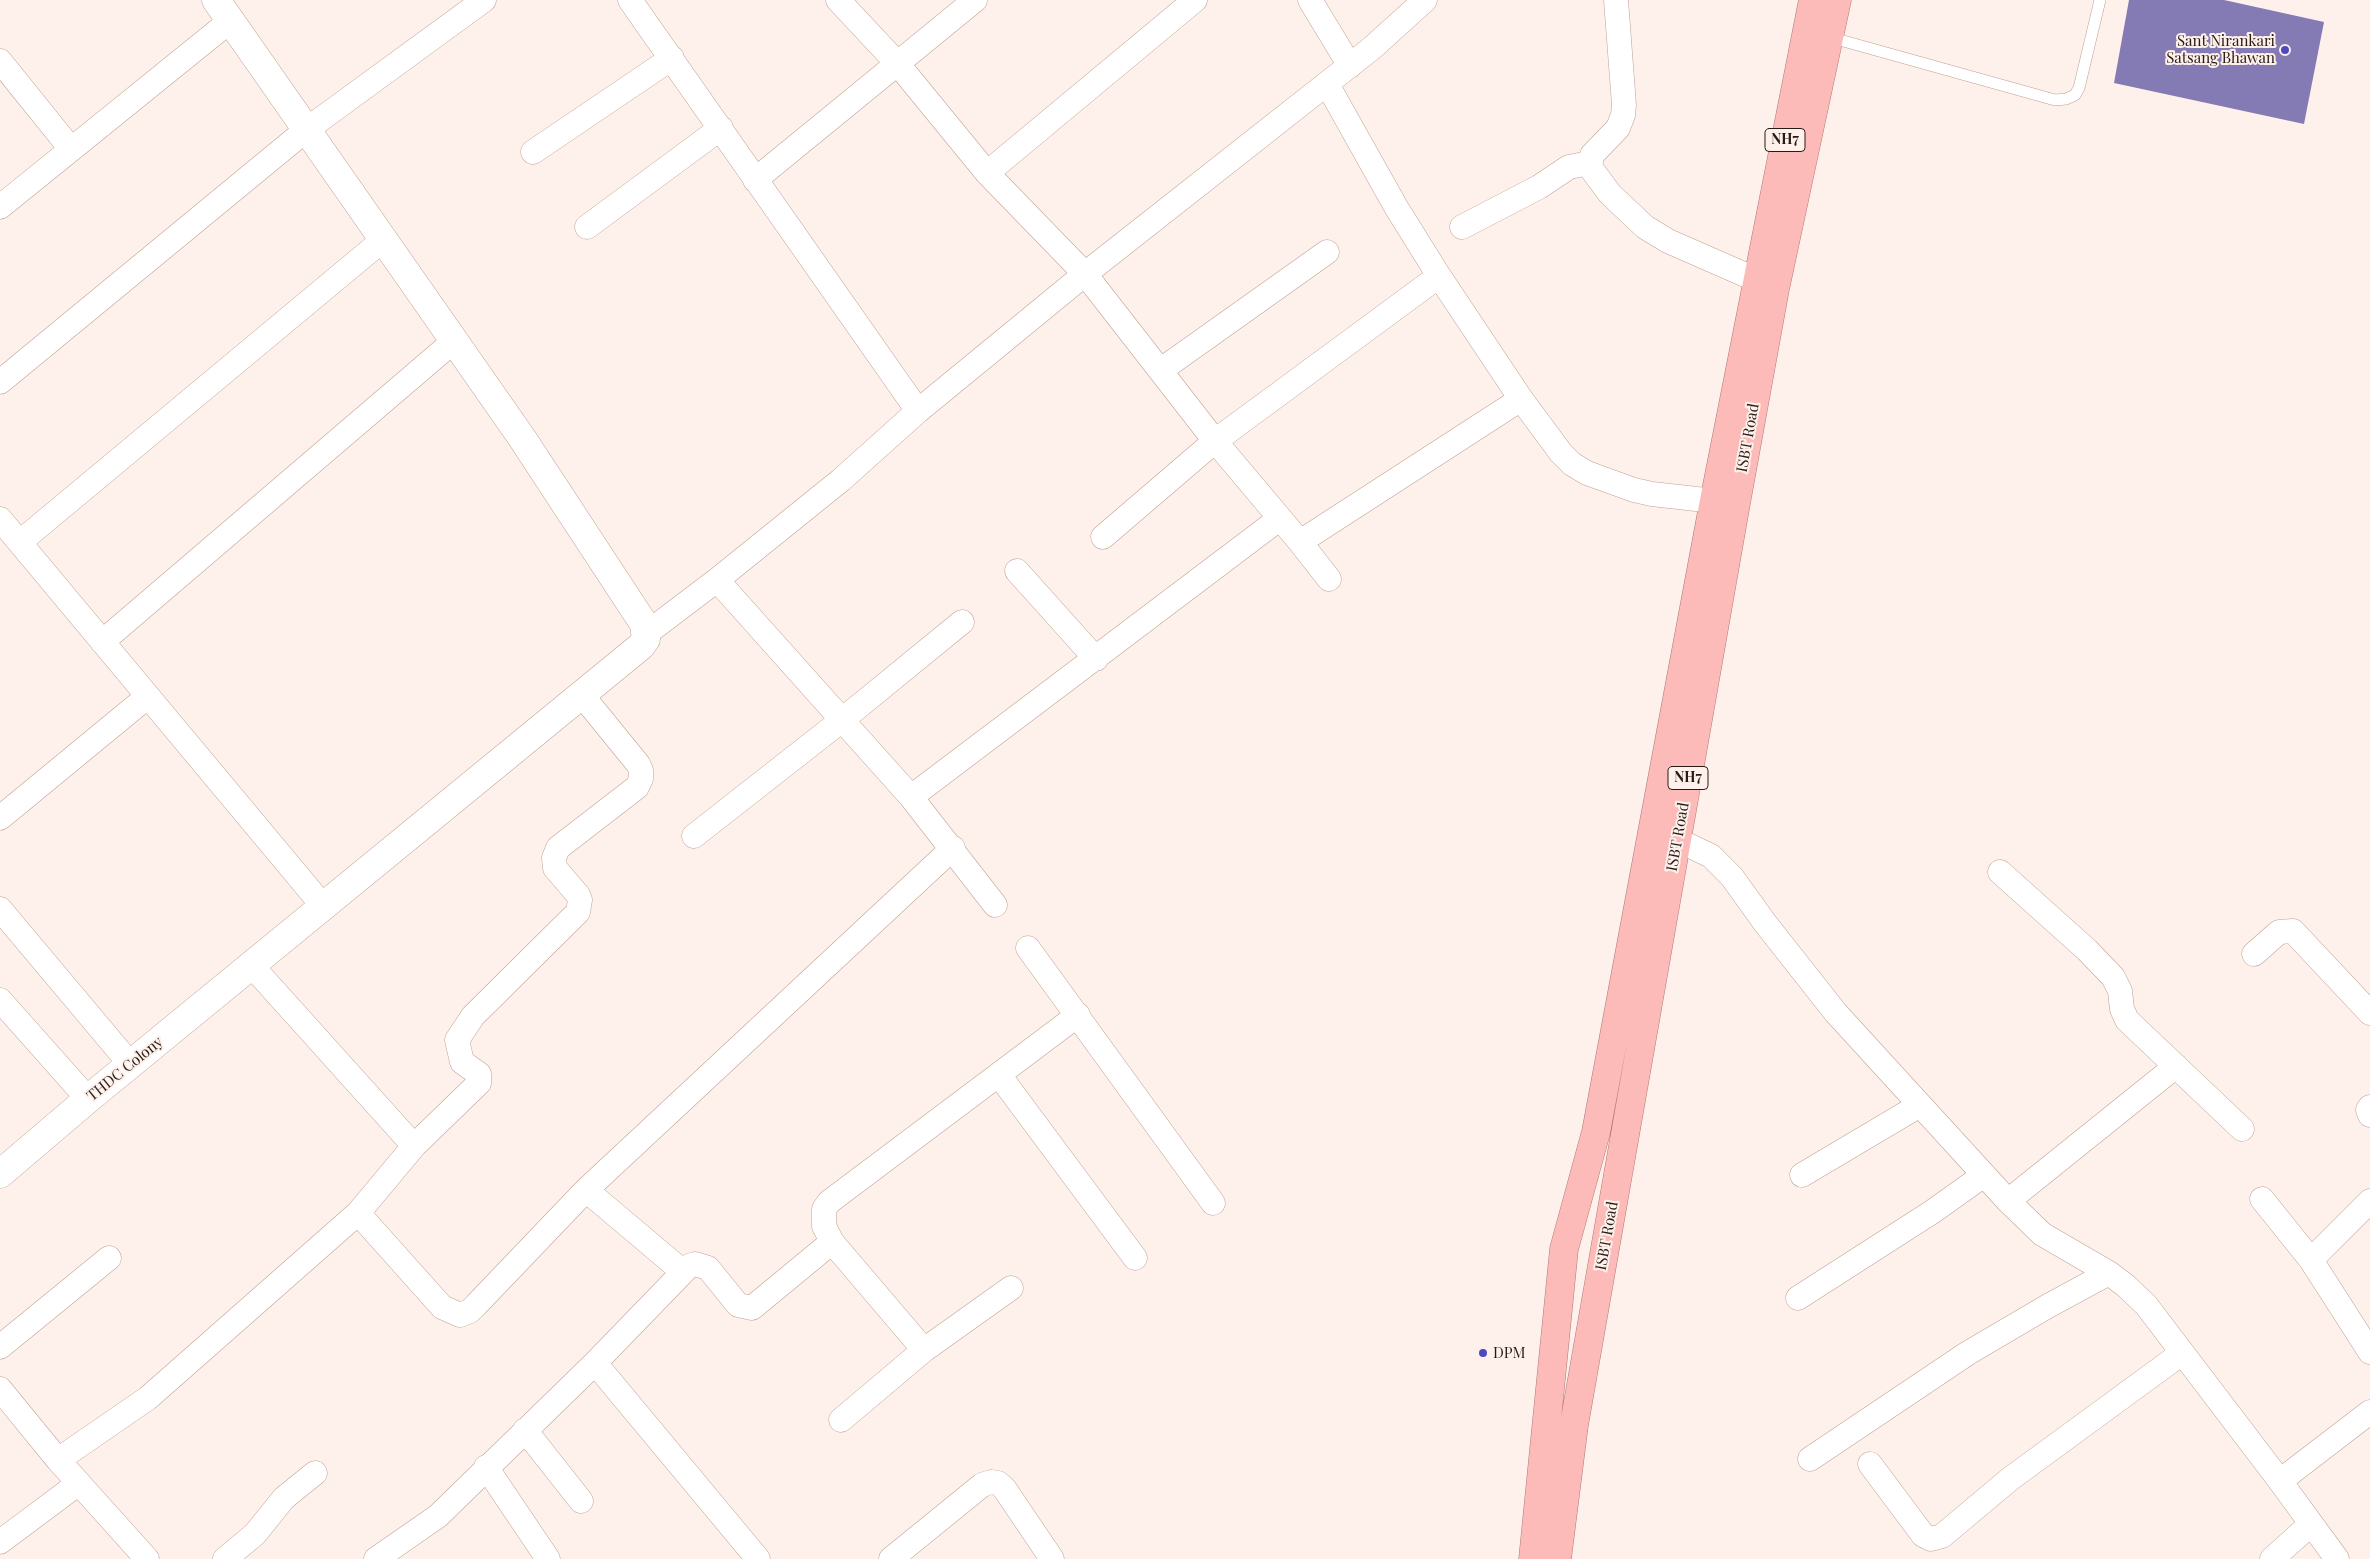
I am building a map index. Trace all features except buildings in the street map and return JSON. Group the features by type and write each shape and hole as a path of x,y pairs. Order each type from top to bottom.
{"highway":[{"name":"NH7","path":"1533,1559 1564,1249 1596,1132 1665,834 1714,501 1749,377 1757,280 1813,0"},
{"name":"ISBT Road","path":"1557,1559 1574,1425 1665,834 1749,377 1775,289 1836,0"},
{"path":"1546,1420 1574,1425"}],"street":[{"path":"0,382 306,130 484,0"},
{"path":"630,0 918,412"},
{"path":"838,0 897,63 987,173 1084,274 1215,440 1329,579"},
{"path":"755,180 975,0"},
{"path":"987,173 1195,0"},
{"path":"1310,0 1350,66"},
{"path":"0,207 71,149 223,10 522,438 639,616 644,624 646,633 717,580 840,480 918,412 1084,274 1350,66 1416,11 1425,0"},
{"path":"1616,0 1624,105 1618,128 1592,155 1589,163 1592,171 1610,194 1645,227 1668,240 1757,280"},
{"path":"533,152 672,58"},
{"path":"0,61 71,149"},
{"path":"1327,84 1396,207 1439,276 1520,399 1561,453 1572,464 1586,473 1652,494 1714,501"},
{"path":"587,227 721,128"},
{"path":"1462,227 1539,187 1569,167 1589,163"},
{"path":"20,542 384,239"},
{"path":"1161,370 1327,252"},
{"path":"1103,537 1215,440 1439,276"},
{"path":"102,642 454,341"},
{"path":"1300,542 1520,399"},
{"path":"0,519 323,906"},
{"path":"911,797 1279,519"},
{"path":"1017,571 1096,659"},
{"path":"717,580 911,797 953,848 995,905"},
{"path":"694,836 842,720 962,622"},
{"name":"THDC Colony","path":"0,1174 88,1099 641,646 646,639 646,633"},
{"path":"0,1542 148,1398 358,1213 414,1146 479,1083 479,1074 462,1062 457,1040 473,1016 578,912 580,900 578,895 555,868 554,858 558,848 638,787 641,779 641,770 638,764 581,694"},
{"path":"0,818 147,697"},
{"path":"1665,834 1711,856 1732,877 1836,1014 2008,1201 2042,1234 2109,1273 2146,1305 2337,1559"},
{"path":"358,1213 442,1307 460,1315 470,1311 586,1190 953,848"},
{"path":"2000,872 2087,950 2113,977 2120,991 2122,1009 2127,1020 2242,1129"},
{"path":"0,909 131,1065"},
{"path":"2254,954 2280,932 2293,931 2370,1012"},
{"path":"1028,948 1213,1203"},
{"path":"252,966 414,1146"},
{"path":"0,1000 88,1099"},
{"path":"924,1350 832,1242 822,1217 829,1202 1078,1015"},
{"path":"2008,1201 2176,1066"},
{"path":"999,1075 1135,1258"},
{"path":"1802,1175 1920,1105"},
{"path":"2370,1107 2368,1110 2370,1116"},
{"path":"1798,1298 1932,1212 1984,1174"},
{"path":"586,1190 682,1272"},
{"path":"2262,1199 2311,1260 2370,1352"},
{"path":"2311,1260 2370,1201"},
{"path":"376,1559 438,1516 595,1363 682,1272 695,1264 708,1268 738,1305 752,1308 832,1242"},
{"path":"0,1347 109,1258"},
{"path":"1810,1459 1968,1353 2109,1273"},
{"path":"841,1420 924,1350 1010,1288"},
{"path":"1870,1464 1923,1535 1931,1539 1942,1536 2010,1479 2182,1353"},
{"path":"595,1363 758,1559"},
{"path":"0,1389 69,1473 146,1559"},
{"path":"2280,1481 2370,1412"},
{"path":"525,1430 581,1500"},
{"path":"486,1468 548,1559"},
{"path":"225,1559 255,1534 284,1498 314,1473"},
{"path":"892,1559 982,1485 990,1482 998,1483 1004,1488 1052,1559"},
{"path":"2272,1559 2311,1524"}],"lane":[{"path":"1829,37 2055,100 2066,99 2075,95 2079,88 2100,0"}],"place":[{"name":"Sant Nirankari Satsang Bhawan","path":"2285,50"},
{"name":"DPM","path":"1483,1353"}]}
